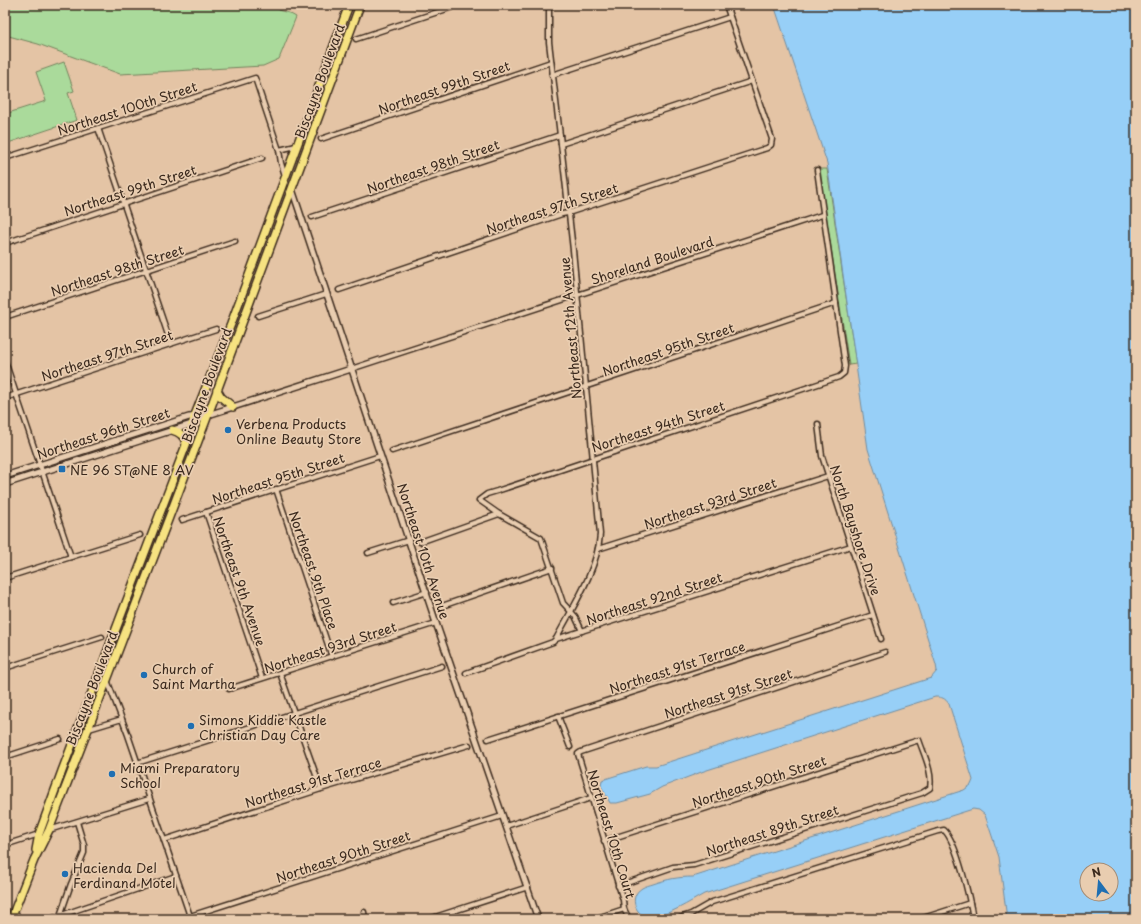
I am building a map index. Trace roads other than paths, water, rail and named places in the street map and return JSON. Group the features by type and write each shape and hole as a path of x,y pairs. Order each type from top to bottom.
{"main road":[{"name":"Biscayne Boulevard","path":"34,860 39,834 186,445 195,415 231,324 349,5"},
{"name":"Biscayne Boulevard","path":"11,919 34,860 49,830 89,729 360,5"},
{"path":"343,22 352,25"},
{"path":"217,390 221,397 233,407"},
{"path":"172,430 182,434 186,445"},
{"path":"137,574 137,586 140,594"},
{"path":"103,662 107,680"}],"street":[{"path":"356,39 458,5"},
{"name":"Northeast 12th Avenue","path":"549,5 548,29 550,62 562,144 599,519 598,549 592,569 556,639"},
{"path":"562,144 752,81 726,5"},
{"path":"552,75 730,17"},
{"name":"Northeast 99th Street","path":"321,139 550,62"},
{"name":"Northeast 100th Street","path":"5,158 255,78 279,150"},
{"name":"Northeast 97th Street","path":"338,290 562,214 767,148 771,145 772,139 752,81"},
{"path":"98,128 171,344"},
{"name":"Northeast 98th Street","path":"312,217 560,135"},
{"path":"285,176 279,150 296,146"},
{"name":"Northeast 99th Street","path":"5,243 124,202 262,158"},
{"path":"817,170 822,215 836,303"},
{"name":"Northeast 10th Avenue","path":"292,189 337,328 427,592 436,623 538,919"},
{"name":"Shoreland Boulevard","path":"351,369 822,215"},
{"name":"Northeast 98th Street","path":"5,317 234,241"},
{"path":"258,316 326,294"},
{"name":"Northeast 94th Street","path":"499,514 479,500 492,492 839,377 844,373 845,366 836,303"},
{"name":"Northeast 95th Street","path":"392,451 836,303"},
{"name":"Northeast 97th Street","path":"5,398 216,329"},
{"path":"5,360 71,556"},
{"name":"Northeast 96th Street","path":"5,476 195,415 208,414 233,407 351,369"},
{"name":"Northeast 96th Street","path":"5,484 192,424 208,414"},
{"name":"North Bayshore Drive","path":"818,424 822,456 881,639"},
{"name":"Northeast 95th Street","path":"182,520 380,456"},
{"name":"Northeast 93rd Street","path":"598,549 828,476"},
{"name":"Northeast 9th Place","path":"276,489 332,657"},
{"name":"Northeast 9th Avenue","path":"206,512 262,678"},
{"path":"420,542 499,514 541,538 563,603 575,616 582,631"},
{"path":"5,578 140,535"},
{"path":"368,553 409,540"},
{"name":"Northeast 92nd Street","path":"466,673 553,642 556,639 850,546"},
{"path":"442,606 552,568"},
{"name":"Northeast 93rd Street","path":"393,603 427,592"},
{"name":"Northeast 91st Terrace","path":"488,739 873,615"},
{"name":"Northeast 93rd Street","path":"229,689 436,623"},
{"path":"5,668 102,637"},
{"name":"Northeast 91st Street","path":"578,754 885,652"},
{"path":"137,763 442,666"},
{"path":"280,673 321,789"},
{"path":"107,680 191,918"},
{"path":"558,716 570,747"},
{"path":"89,729 122,719"},
{"path":"5,757 60,739"},
{"name":"Northeast 90th Street","path":"604,841 919,740"},
{"name":"Northeast 89th Street","path":"618,886 673,867 694,865 922,793 930,788 932,779 919,740"},
{"name":"Northeast 91st Terrace","path":"164,840 321,789 469,745"},
{"name":"Northeast 10th Court","path":"578,754 624,909 629,919"},
{"path":"506,826 591,798"},
{"path":"49,830 149,799"},
{"name":"Northeast 90th Street","path":"191,918 502,816"},
{"path":"60,916 84,853 84,845 77,822"},
{"path":"677,919 691,914 712,902 938,830 944,830 950,835 970,903 973,919"},
{"path":"5,845 39,834"},
{"path":"50,919 176,876"},
{"path":"429,919 437,918 528,887"},
{"path":"920,919 970,903"},
{"path":"594,919 624,909"},
{"path":"364,912 365,919"}],"water":[{"path":"774,5 1136,5 1136,919 1007,919 999,857 985,815 979,810 973,809 704,894 679,908 660,916 647,917 638,911 634,902 635,897 637,892 646,886 683,877 693,877 964,790 971,785 973,780 949,704 943,698 935,697 704,771 662,787 650,794 617,803 610,803 601,786 602,780 646,766 656,766 931,678 937,671 868,449 827,163"}],"place":[{"name":"Verbena Products Online Beauty Store","path":"228,430"},
{"name":"NE 96 ST@NE 8 AV","path":"62,469"},
{"name":"Church of Saint Martha","path":"144,675"},
{"name":"Simons Kiddie Kastle Christian Day Care","path":"191,726"},
{"name":"Miami Preparatory School","path":"112,774"},
{"name":"Hacienda Del Ferdinand Motel","path":"65,874"}]}
